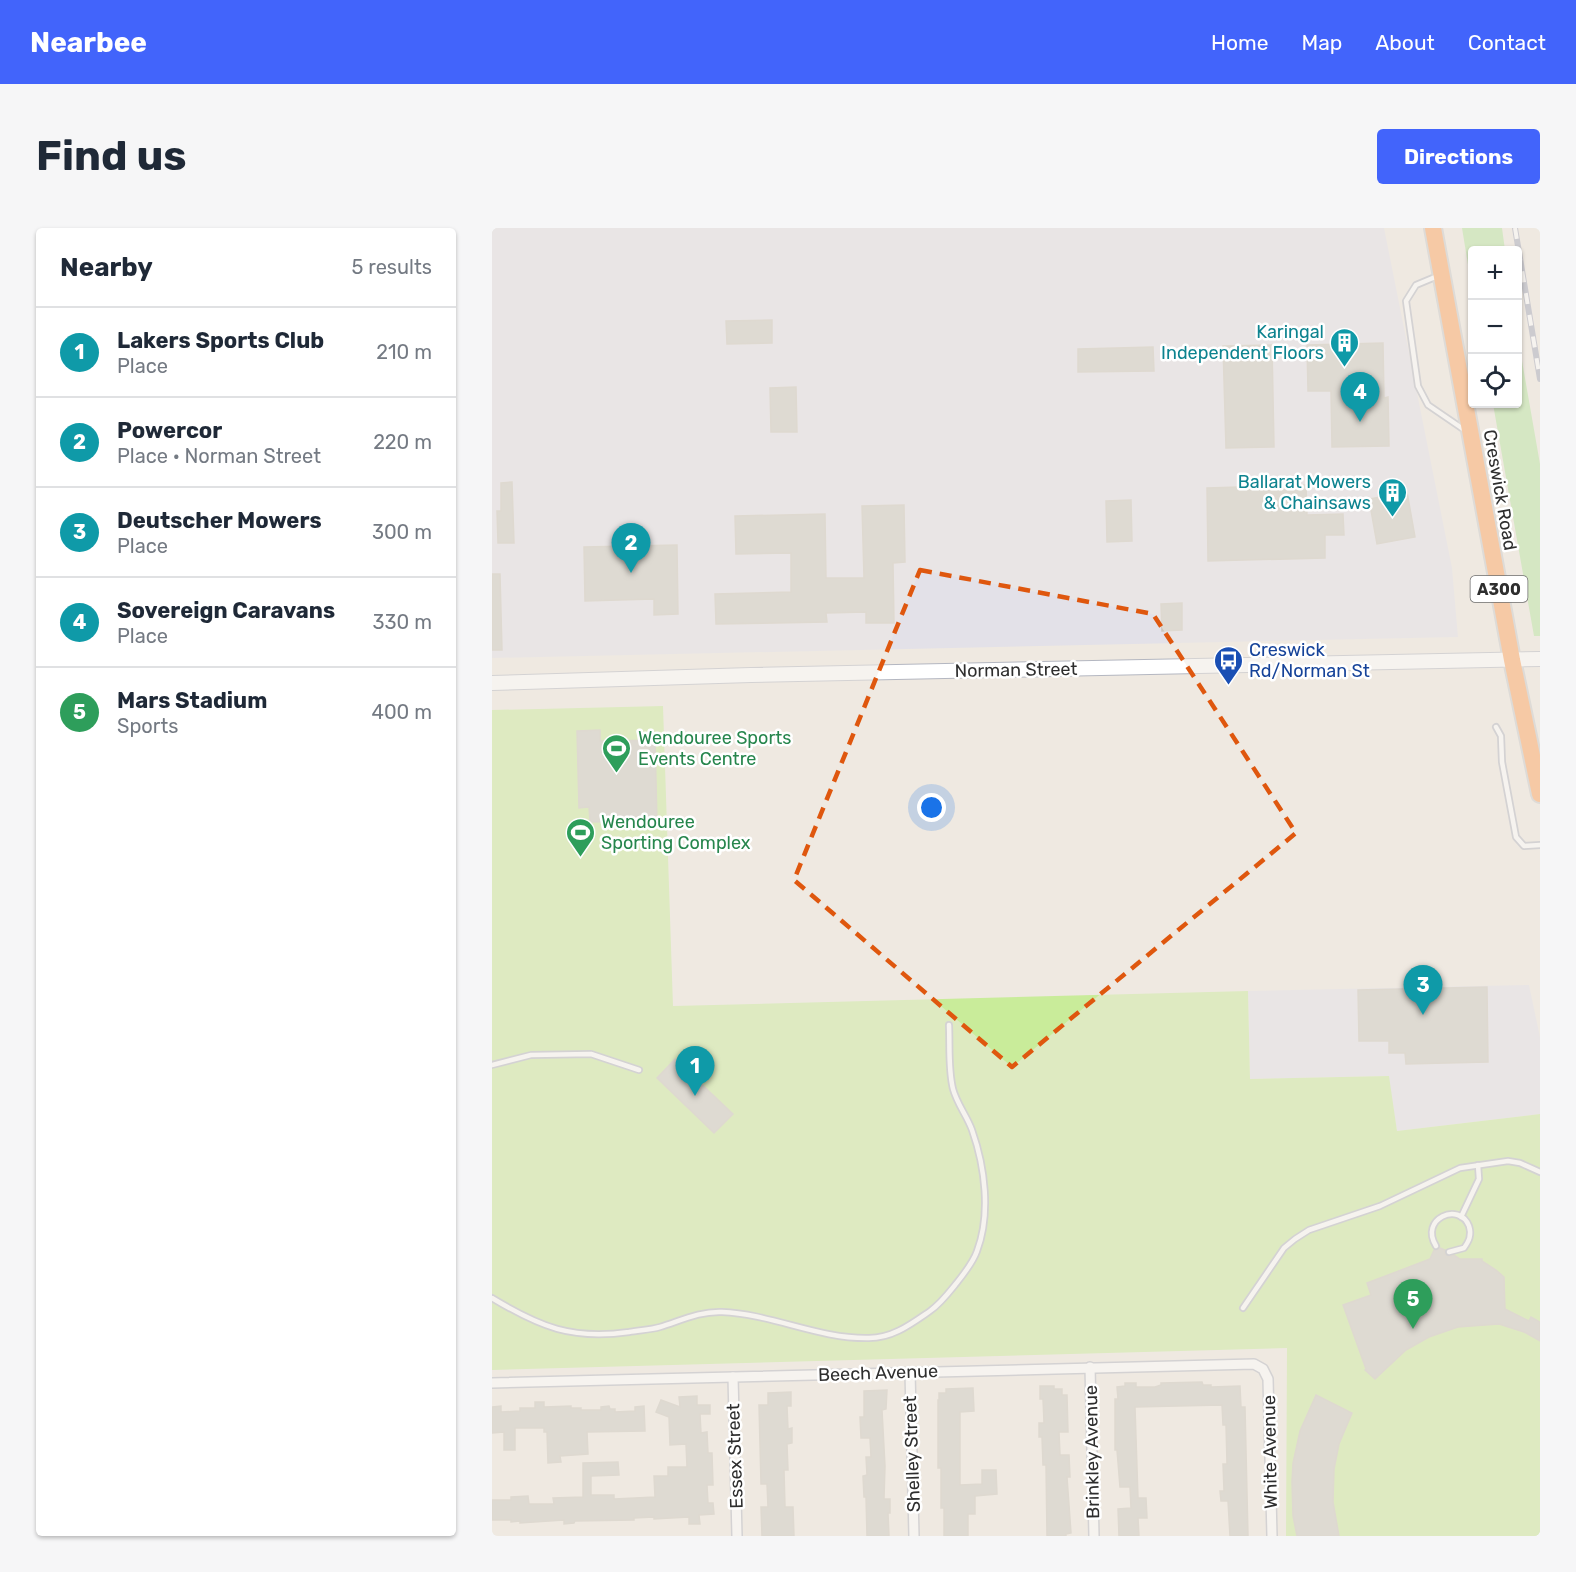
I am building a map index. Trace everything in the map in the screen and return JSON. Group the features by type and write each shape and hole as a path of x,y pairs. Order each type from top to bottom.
{"highway":[{"name":"Creswick Road","path":"1433,228 1512,660 1540,794"}],"main road":[{"name":"Norman Street","path":"492,683 751,675 1540,659"}],"street":[{"name":"Beech Avenue","path":"492,1383 1250,1363 1263,1369"},
{"name":"Brinkley Avenue","path":"1090,1367 1094,1536"},
{"name":"White Avenue","path":"1263,1369 1268,1381 1272,1536"},
{"name":"Shelley Street","path":"910,1372 915,1536"},
{"name":"Essex Street","path":"733,1377 737,1536"}],"lane":[{"path":"1442,275 1434,276 1416,285 1406,301 1418,386 1428,405 1471,435"},
{"path":"1496,727 1501,736 1502,762 1516,837 1526,847 1540,845"},
{"path":"492,1298 522,1316 583,1335 608,1335 659,1328 695,1315 719,1312 741,1314 825,1335 870,1338 897,1333 940,1304 977,1253 984,1227 985,1199 980,1160 972,1129 953,1090 949,1026"},
{"path":"492,1057 493,1065 531,1055 591,1054 639,1070"},
{"path":"1243,1308 1281,1252 1300,1235 1400,1198 1458,1169 1514,1162 1540,1172"},
{"path":"1461,1216 1479,1179 1478,1165"},
{"path":"1436,1246 1432,1236 1436,1221 1447,1214 1461,1216 1469,1227 1469,1240 1461,1250 1449,1252"}],"highlighted area":[{"path":"920,570 1153,614 1296,833 1012,1067 794,880"}],"shaded area":[{"path":"492,228 1384,228 1452,568 1458,637 492,658"},
{"path":"1529,985 1540,1037 1540,1114 1397,1131 1388,1076 1250,1079 1248,991"}],"green space":[{"path":"1462,228 1502,228 1504,246 1468,246 1468,265"},
{"path":"1522,361 1540,464 1540,636 1534,636 1494,408 1522,408"},
{"path":"663,706 673,1006 1248,991 1250,1079 1389,1076 1397,1131 1540,1114 1540,1536 1286,1536 1287,1348 492,1370 492,710"}],"building":[{"path":"772,320 772,343 727,344 726,321"},
{"path":"1383,343 1384,398 1388,397 1389,446 1332,447 1331,391 1308,391 1307,345"},
{"path":"1272,345 1274,447 1226,448 1223,346"},
{"path":"1153,347 1154,371 1078,372 1078,349"},
{"path":"796,387 797,432 771,432 770,388"},
{"path":"512,482 514,543 498,543 497,511 501,511 501,483"},
{"path":"1306,485 1307,515 1343,514 1344,535 1325,535 1325,558 1208,561 1207,488"},
{"name":"Ballarat Mowers & Chainsaws","path":"1407,492 1415,537 1377,544 1369,499"},
{"path":"1131,500 1132,541 1107,542 1106,501"},
{"path":"904,505 905,562 893,563 894,623 866,623 866,612 826,613 827,622 716,624 715,594 791,592 791,553 736,554 735,516 825,514 826,578 864,578 862,506"},
{"path":"677,545 678,614 654,615 654,599 585,601 584,547"},
{"path":"492,574 500,574 502,650 492,650"},
{"path":"1182,603 1182,630 1162,631 1161,604"},
{"name":"Wendouree Sports Events Centre","path":"600,730 600,741 655,740 657,821 590,822 589,807 579,808 577,731"},
{"path":"1487,987 1488,1062 1406,1064 1405,1053 1389,1053 1389,1041 1359,1041 1358,990"},
{"path":"675,1059 733,1114 714,1133 657,1078"},
{"path":"1440,1248 1445,1250 1448,1256 1454,1255 1460,1259 1482,1259 1504,1277 1505,1309 1529,1321 1531,1317 1540,1322 1540,1341 1524,1332 1499,1324 1458,1327 1429,1337 1406,1350 1375,1379 1365,1370 1343,1305 1371,1295 1367,1283 1430,1259 1434,1250"},
{"path":"1202,1382 1203,1385 1211,1385 1211,1387 1240,1386 1241,1407 1245,1407 1248,1536 1230,1536 1228,1501 1221,1501 1220,1491 1224,1491 1223,1464 1227,1464 1226,1425 1223,1425 1222,1405 1135,1407 1138,1498 1146,1498 1147,1518 1138,1518 1139,1536 1119,1536 1118,1509 1131,1508 1130,1487 1120,1487 1117,1450 1115,1450 1117,1387 1125,1386 1125,1383 1136,1383 1136,1387 1155,1387 1161,1383"},
{"path":"1040,1386 1054,1386 1054,1389 1062,1389 1062,1395 1067,1395 1068,1432 1059,1432 1060,1455 1069,1455 1070,1477 1067,1477 1071,1533 1066,1536 1047,1536 1046,1465 1043,1465 1042,1437 1039,1437 1039,1423 1044,1423"},
{"path":"973,1388 974,1411 960,1412 960,1485 982,1484 982,1470 996,1470 997,1494 975,1496 975,1514 968,1514 968,1536 944,1536 941,1468 938,1468 939,1393 946,1393 946,1389"},
{"path":"887,1390 886,1409 882,1410 884,1499 890,1499 889,1536 867,1536 863,1476 867,1475 866,1457 871,1457 870,1438 861,1438 860,1417 864,1417 864,1391"},
{"path":"791,1392 791,1406 787,1406 788,1429 792,1428 792,1443 787,1444 788,1470 784,1470 785,1507 793,1507 794,1536 762,1536 761,1507 768,1507 767,1484 761,1484 759,1405 768,1405 768,1393"},
{"path":"1316,1395 1352,1413 1339,1444 1334,1469 1333,1502 1339,1536 1297,1536 1293,1516 1293,1463 1300,1431"},
{"path":"697,1396 697,1405 710,1405 710,1414 700,1414 701,1433 707,1432 708,1453 712,1453 713,1485 707,1485 708,1503 713,1503 714,1514 699,1515 700,1524 689,1524 689,1517 575,1521 564,1524 564,1520 520,1523 520,1521 511,1522 511,1520 492,1520 492,1500 511,1500 511,1497 528,1496 529,1504 554,1504 553,1498 583,1497 583,1463 618,1462 619,1475 591,1476 591,1495 614,1495 614,1499 655,1497 654,1476 668,1476 668,1467 687,1467 686,1444 670,1445 669,1417 656,1412 661,1400 680,1407 679,1397"},
{"path":"535,1402 544,1402 544,1407 571,1406 571,1408 581,1408 581,1410 601,1410 601,1407 609,1406 610,1409 615,1409 615,1412 635,1411 635,1407 644,1406 645,1431 587,1432 588,1454 560,1456 561,1462 548,1463 547,1432 544,1432 544,1428 515,1428 515,1450 504,1450 504,1432 492,1433 492,1407 501,1406 501,1412 520,1411 520,1408 535,1408"}],"railway":[{"path":"1515,228 1540,379"}],"place":[{"name":"Karingal Independent Floors","path":"1345,368"},
{"name":"Sovereign Caravans","path":"1360,422"},
{"name":"Ballarat Mowers & Chainsaws","path":"1392,518"},
{"name":"Powercor","path":"631,573"},
{"name":"Creswick Rd/Norman St","path":"1228,686"},
{"name":"Wendouree Sports Events Centre","path":"617,774"},
{"name":"Wendouree Sporting Complex","path":"580,858"},
{"name":"Deutscher Mowers","path":"1423,1015"},
{"name":"Lakers Sports Club","path":"695,1096"},
{"name":"Mars Stadium","path":"1413,1329"}]}
